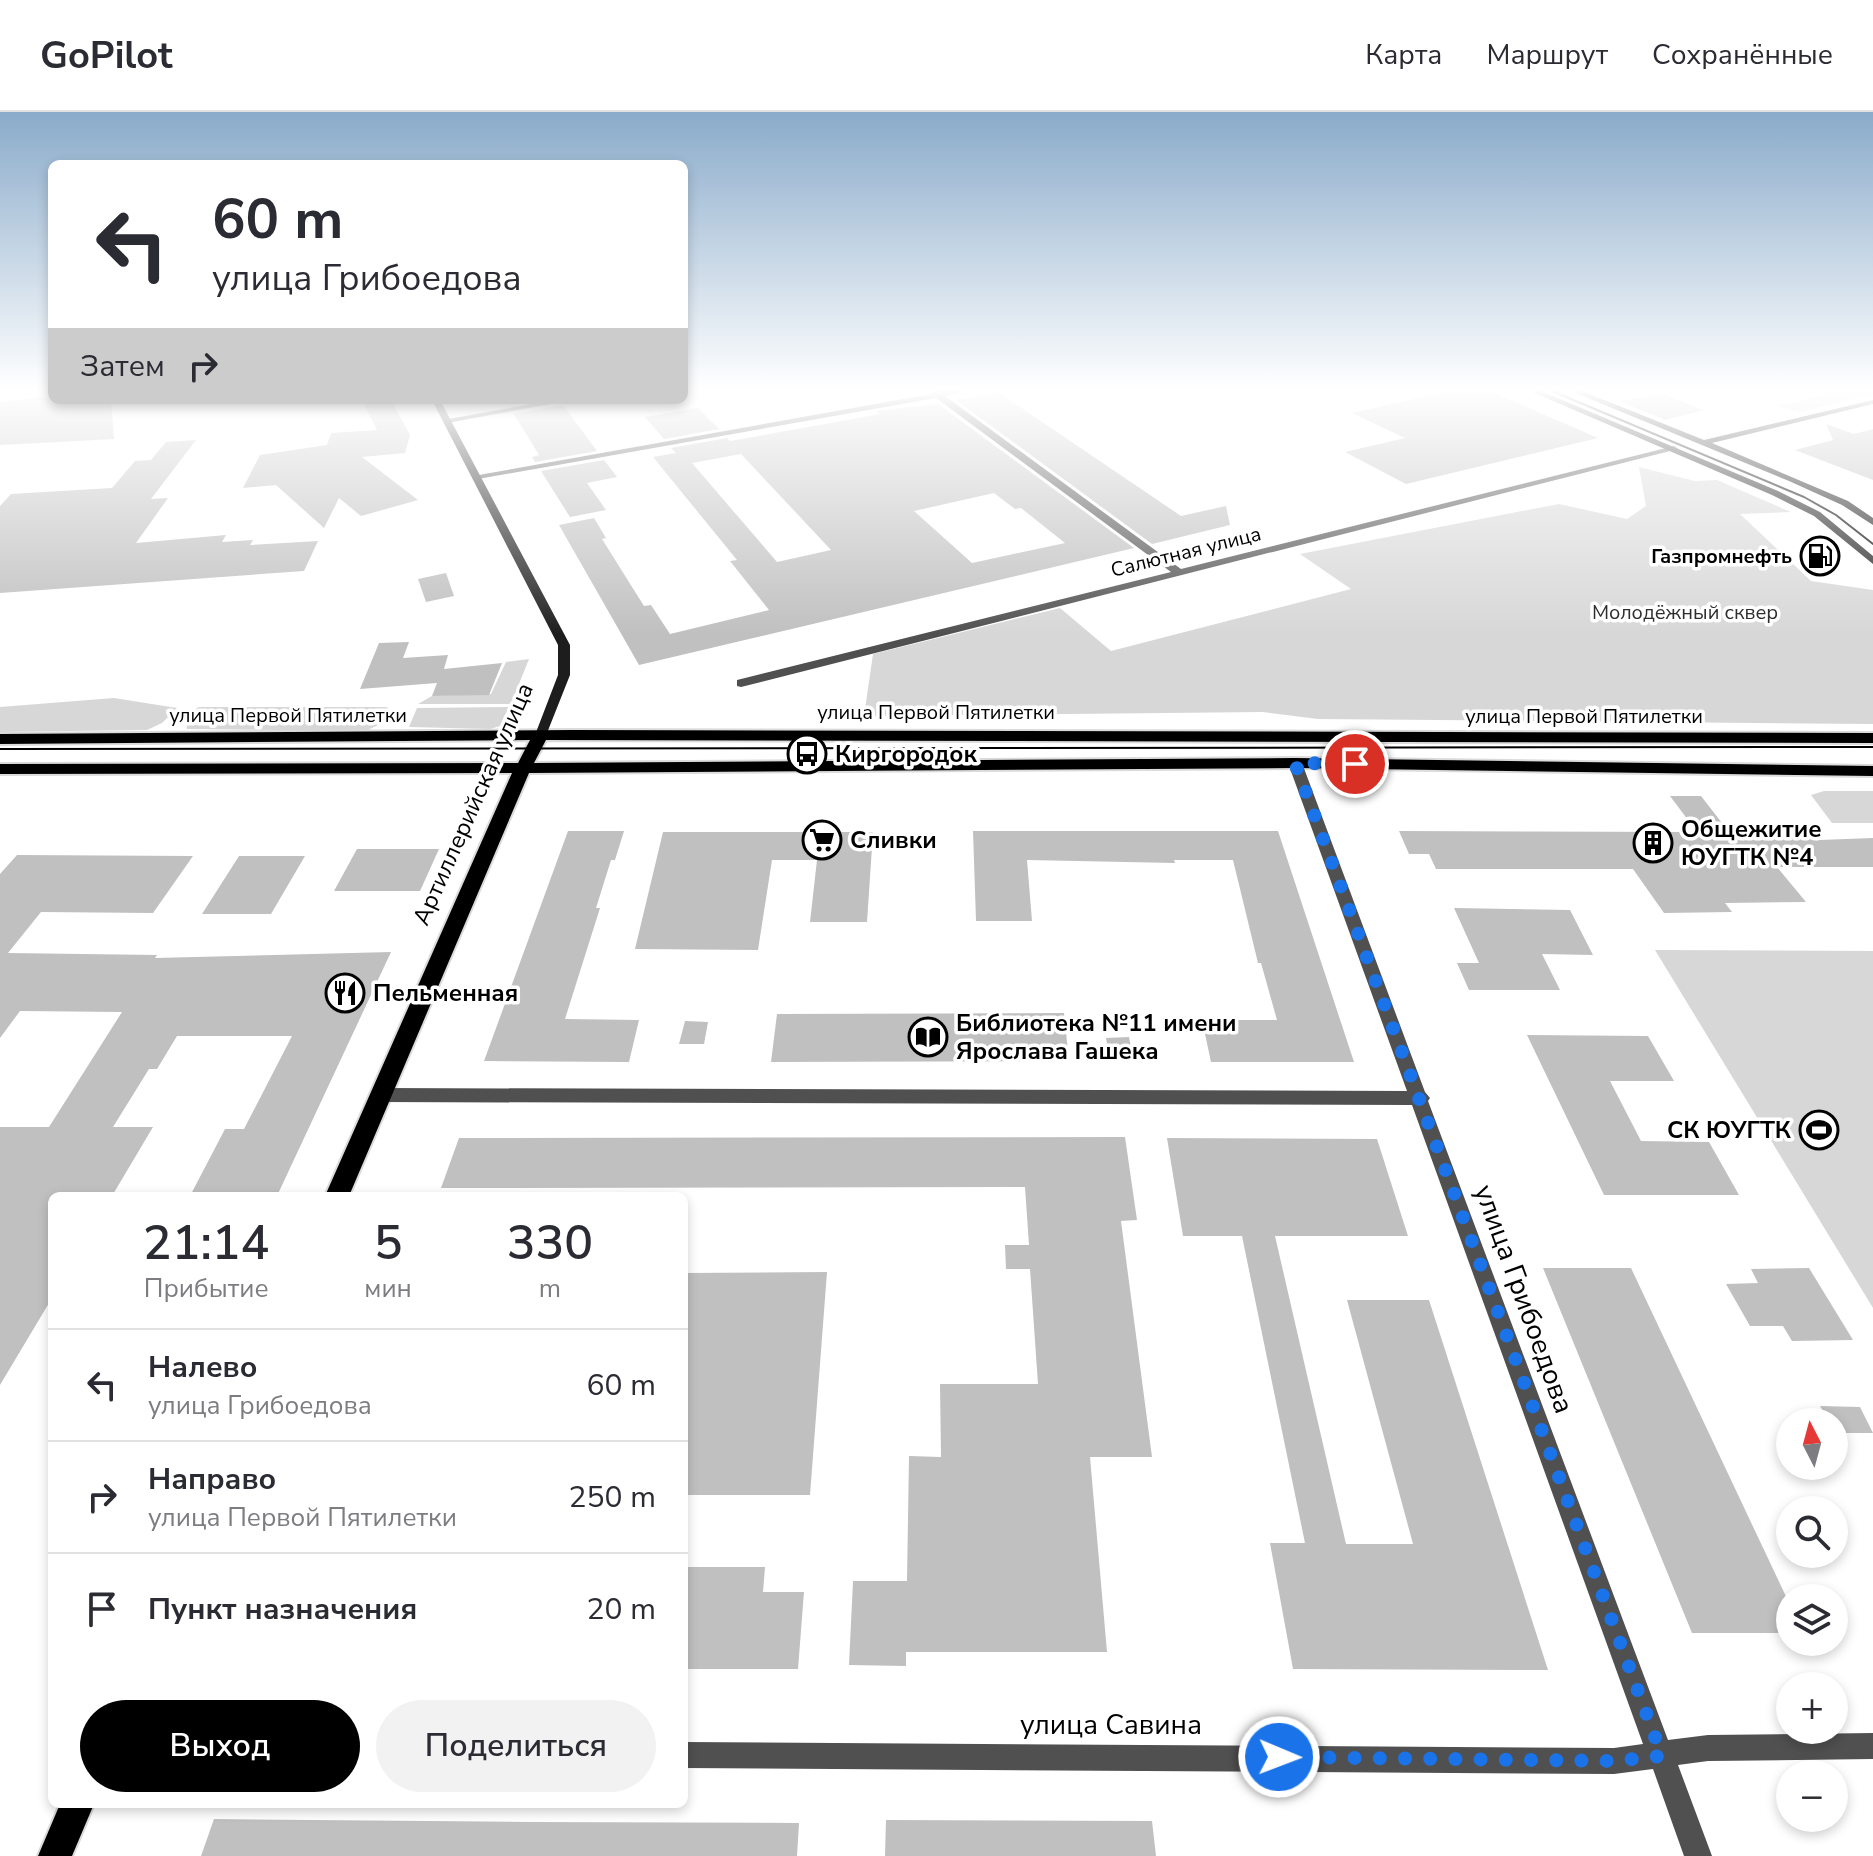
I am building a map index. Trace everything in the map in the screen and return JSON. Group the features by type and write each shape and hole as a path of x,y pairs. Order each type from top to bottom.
{"main road":[{"name":"улица Первой Пятилетки","path":"0,739 541,735 1873,738"},
{"name":"Артиллерийская улица","path":"339,1192 506,803 541,735"},
{"path":"0,769 1295,763 1873,771"},
{"path":"55,1856 75,1808"}],"street":[{"name":"Артиллерийская улица","path":"476,472 564,645 564,675 541,735"},
{"path":"478,476 498,472"},
{"path":"1043,472 1178,572"},
{"name":"Салютная улица","path":"741,683 1580,472"},
{"path":"1730,472 1817,514 1873,561"},
{"path":"1773,472 1845,503 1873,522"},
{"name":"улица Грибоедова","path":"1295,763 1698,1856"},
{"path":"381,1095 1421,1098"},
{"name":"улица Савина","path":"688,1755 1614,1761 1708,1748 1873,1746"}],"green space":[{"name":"Молодёжный сквер","path":"1640,472 1661,472 1695,481 1717,480 1791,512 1740,514 1811,581 1873,590 1873,724 1318,719 1263,712 864,716 873,654 1060,608 1111,651 1351,589 1300,554 1559,504 1627,519 1646,506"},
{"path":"529,659 511,704 418,704 432,696 491,694 506,662"},
{"path":"114,698 177,708 162,723 147,730 0,732 0,707"},
{"path":"198,707 387,707 390,712 386,721 366,731 187,729 186,720"},
{"path":"509,707 500,726 490,729 409,727 417,708"},
{"path":"1824,791 1873,791 1873,823 1832,823 1811,795"},
{"name":"СК ЮУГТК","path":"1655,950 1873,951 1873,1308"}],"building":[{"path":"125,472 171,472 151,499 168,498 136,543 226,535 222,542 253,540 250,545 318,541 304,571 0,593 0,506 11,494 112,488"},
{"path":"251,472 382,472 418,500 361,516 339,498 324,528 276,485 243,488"},
{"path":"542,472 613,472 617,477 587,483 606,510 570,517"},
{"path":"666,472 700,472 777,562 831,550 758,472 1031,472 1134,548 639,665 559,525 594,518 606,538 602,539 644,606 651,605 670,634 769,610 730,561 737,560","holes":["994,493 1015,509 1021,508 1065,543 972,563 914,511"]},
{"path":"1055,472 1117,472 1181,516 1226,506 1230,525 1152,544"},
{"path":"1384,472 1454,472 1406,484"},
{"path":"1853,472 1873,472 1873,480"},
{"path":"446,573 454,596 426,602 418,579"},
{"path":"409,642 403,658 448,655 444,669 502,663 489,695 432,696 437,683 360,689 379,643"},
{"path":"1670,796 1701,796 1729,832 1812,832 1819,840 1873,838 1873,867 1777,867 1806,902 1725,903 1732,912 1664,913 1633,869 1436,869 1429,854 1409,854 1399,831 1697,832"},
{"path":"568,831 624,831 615,860 611,860 596,908 600,908 565,1019 639,1020 629,1062 484,1061"},
{"path":"973,831 1278,831 1354,1062 1211,1062 1202,1020 1277,1020 1261,963 1258,963 1233,860 1174,860 1175,863 1027,860 1032,921 976,921"},
{"path":"663,832 873,832 867,922 810,922 817,860 772,860 758,950 635,949"},
{"path":"357,849 439,849 420,891 334,891"},
{"path":"17,855 193,856 153,913 41,912 8,953 157,955 155,958 391,952 279,1192 192,1192 225,1129 244,1129 292,1036 177,1036 157,1069 149,1069 113,1127 153,1127 114,1192 48,1192 48,1305 0,1385 0,1127 49,1127 122,1012 20,1011 0,1038 0,874"},
{"path":"239,856 305,856 271,914 202,914"},
{"path":"1454,908 1570,910 1593,955 1542,954 1560,990 1469,990 1457,963 1479,963"},
{"path":"1064,1013 1069,1061 771,1062 777,1014"},
{"path":"685,1021 708,1022 704,1044 679,1044"},
{"path":"1527,1035 1648,1036 1674,1081 1610,1081 1641,1141 1709,1142 1739,1195 1604,1195"},
{"path":"1129,1037 1133,1060 1110,1060 1106,1038"},
{"path":"1125,1137 1137,1220 1121,1221 1152,1457 1090,1457 1107,1652 906,1652 906,1666 849,1665 853,1581 907,1581 909,1456 941,1457 940,1384 1038,1384 1030,1269 1006,1269 1005,1245 1029,1245 1025,1187 441,1188 459,1138"},
{"path":"1167,1138 1377,1139 1408,1236 1275,1236 1346,1544 1413,1544 1347,1300 1429,1300 1548,1670 1293,1669 1270,1543 1305,1543 1242,1236 1183,1236"},
{"path":"1543,1268 1631,1268 1780,1584 1776,1584 1776,1633 1692,1633"},
{"path":"1809,1268 1853,1340 1792,1341 1783,1326 1750,1326 1726,1284 1758,1283 1751,1269"},
{"path":"827,1272 810,1495 688,1495 688,1273"},
{"path":"1860,1407 1873,1433 1848,1433 1848,1408 1821,1408"},
{"path":"688,1567 765,1567 763,1592 804,1592 798,1669 688,1669"},
{"path":"214,1819 799,1823 797,1856 201,1856"},
{"path":"886,1820 1152,1821 1156,1856 885,1856"}],"tram line":[{"path":"1745,472 1804,497 1836,515 1873,544"},
{"path":"0,749 1873,747"}],"place":[{"name":"Газпромнефть","path":"1820,556"},
{"name":"Киргородок","path":"807,754"},
{"name":"Сливки","path":"822,840"},
{"name":"Общежитие ЮУГТК №4","path":"1653,843"},
{"name":"Пельменная","path":"345,993"},
{"name":"Библиотека №11 имени Ярослава Гашека","path":"928,1037"},
{"name":"СК ЮУГТК","path":"1819,1130"}],"route":[{"path":"1279,1757 1614,1761 1662,1756 1295,763 1355,764"}]}
